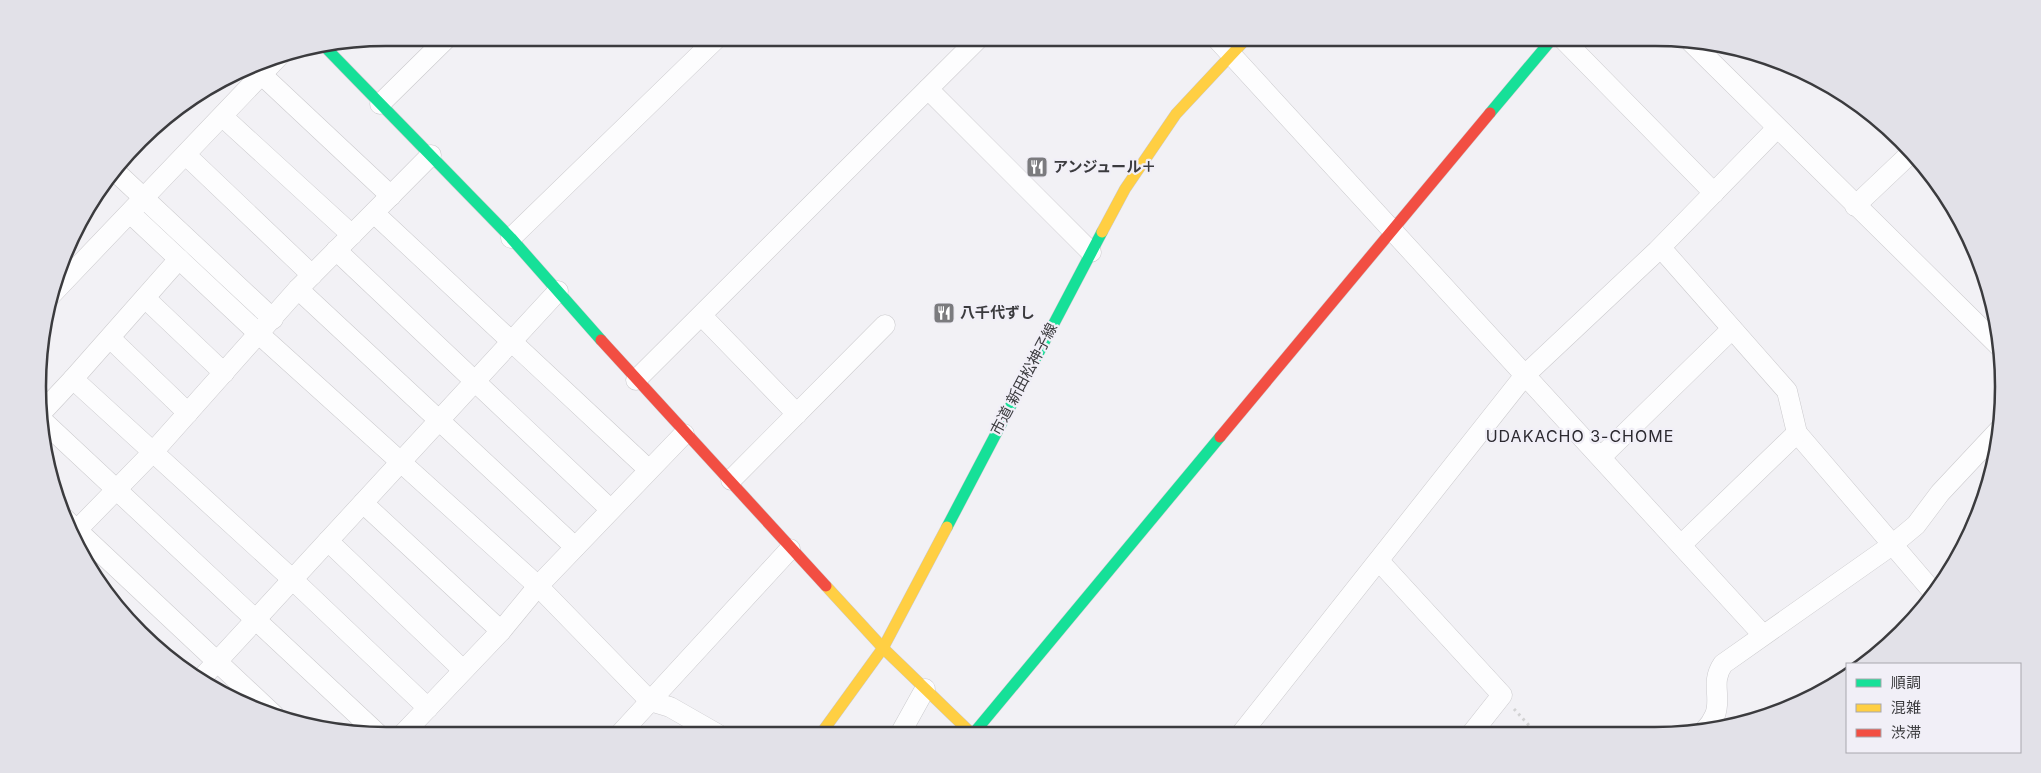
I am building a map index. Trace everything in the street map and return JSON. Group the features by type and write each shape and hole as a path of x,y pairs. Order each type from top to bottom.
{"street":[{"path":"380,104 439,46"},
{"path":"511,238 709,46"},
{"path":"636,380 971,46"},
{"path":"1225,46 1763,636"},
{"name":"市道 新田松神子線","path":"825,727 883,648 1125,189 1176,114 1239,46"},
{"path":"978,727 1546,46"},
{"path":"1570,46 1714,194"},
{"path":"1698,49 1991,339"},
{"path":"329,51 511,238 684,434 730,480 790,549 883,648 965,727"},
{"path":"62,283 269,67"},
{"path":"262,75 391,196"},
{"path":"928,89 1091,252"},
{"path":"223,117 352,235"},
{"path":"1247,727 1525,374 1661,248 1777,128"},
{"path":"75,524 115,490 153,452 298,289 431,155"},
{"path":"186,156 312,275"},
{"path":"1855,206 1906,158"},
{"path":"120,176 274,318"},
{"path":"130,213 259,334 538,586 650,701 670,707 705,727"},
{"path":"374,213 648,469"},
{"path":"1661,248 1786,391 1797,433 1929,587"},
{"path":"336,250 610,509"},
{"path":"47,407 179,259"},
{"path":"298,289 575,547"},
{"path":"205,674 558,291"},
{"path":"145,298 224,373"},
{"path":"702,316 797,414"},
{"path":"730,480 885,325"},
{"path":"1600,457 1732,329"},
{"path":"110,338 188,413"},
{"path":"73,379 292,579 428,708"},
{"path":"49,426 370,726"},
{"path":"1681,545 1797,433"},
{"path":"410,727 501,631 538,586 648,469 684,434"},
{"path":"1710,722 1715,714 1715,682 1723,664 1892,545 1916,525 1940,493 1991,439"},
{"path":"363,503 501,631"},
{"path":"81,537 260,702"},
{"path":"328,541 463,670"},
{"path":"626,727 790,549"},
{"path":"1379,561 1502,695 1477,727"},
{"path":"904,727 925,689"}],"path":[{"path":"1502,695 1531,727"}],"traffic: fast":[{"path":"1490,113 1546,46"},
{"path":"329,51 511,238 601,340"},
{"path":"947,527 1102,232"},
{"path":"979,727 1220,437"}],"traffic: slow":[{"path":"1102,232 1125,189 1176,114 1240,46"},
{"path":"826,727 883,648 947,527"},
{"path":"826,586 883,648 965,727"}],"traffic: jam":[{"path":"1220,437 1490,113"},
{"path":"601,340 826,586"}],"place":[{"name":"アンジュール＋","path":"1037,167"},
{"name":"八千代ずし","path":"944,313"}],"district":[{"name":"UDAKACHO 3-CHOME","path":"1580,436"}]}
